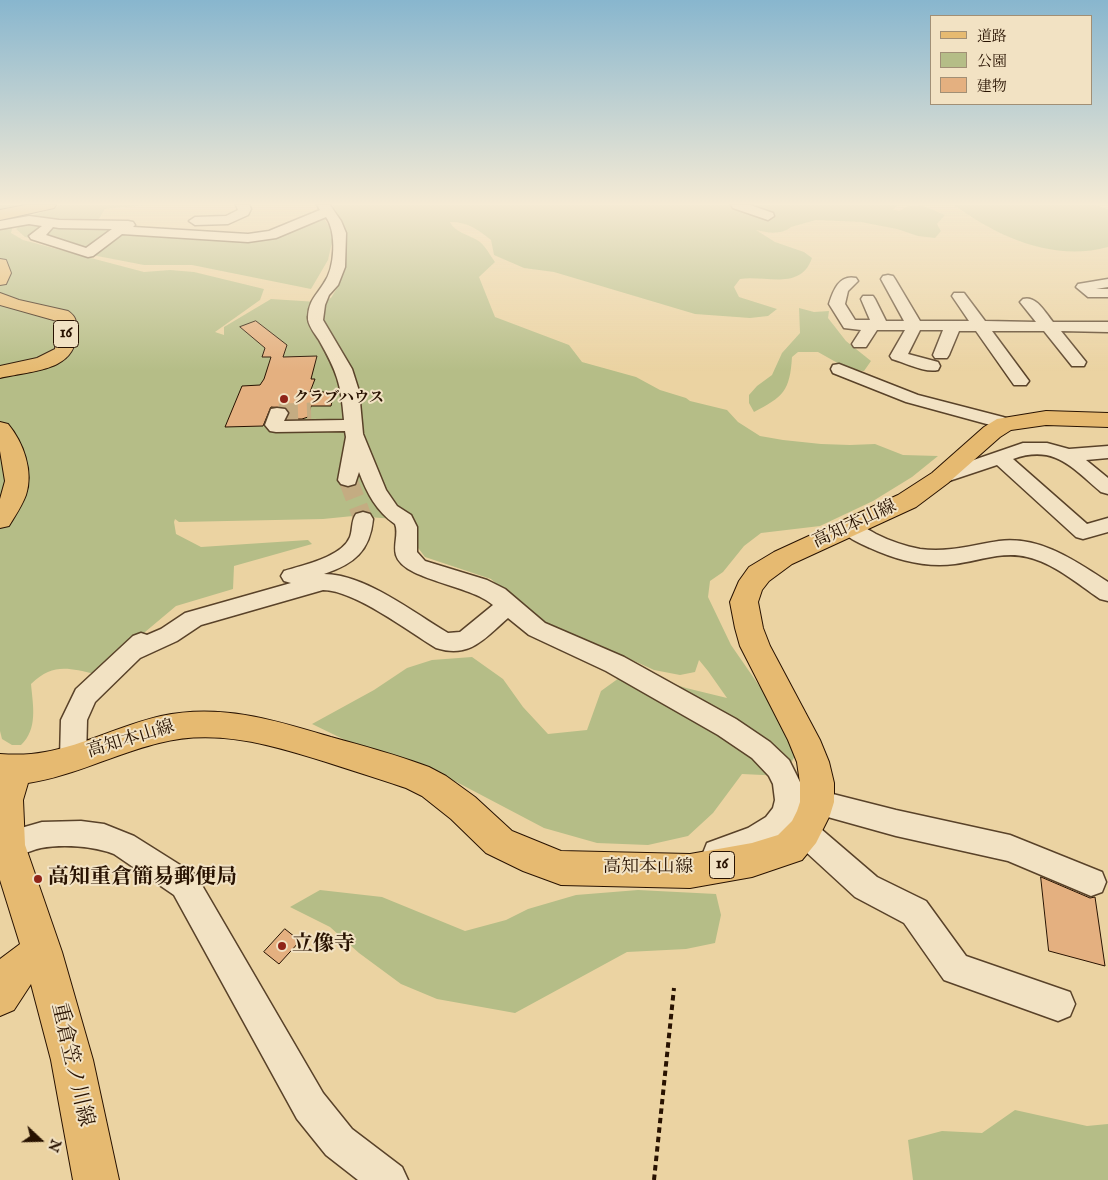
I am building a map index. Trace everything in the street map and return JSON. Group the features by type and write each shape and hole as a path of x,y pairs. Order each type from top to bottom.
{"main road":[{"path":"0,264 2,273 0,280"},
{"name":"16","path":"0,298 13,304 61,315 67,319 65,347 60,354 48,360 0,372"},
{"name":"高知本山線","path":"7,769 40,768 154,731 183,725 232,725 268,730 417,777 434,786 456,803 499,842 561,868 690,870 752,860 789,848 804,832 817,802 813,762 804,740 755,646 745,615 744,602 749,588 759,574 783,558 907,501 940,478 992,432 1005,424 1046,418 1108,420"},
{"path":"0,429 10,447 18,483 13,500 0,520"},
{"name":"重倉笠ノ川線","path":"7,769 7,845 42,952 72,1060 96,1180"},
{"path":"0,996 15,971 42,952"}],"street":[{"path":"338,260 338,267 331,285 323,293 316,305 315,320 344,369 350,391 353,430 348,480"},
{"path":"888,280 915,326"},
{"path":"851,281 841,289 838,304 850,326 1050,327 1100,314"},
{"path":"1108,283 1083,287 1093,294 1108,293"},
{"path":"959,296 1020,381"},
{"path":"868,299 876,325"},
{"path":"1028,302 1078,362"},
{"path":"860,344 876,325"},
{"path":"915,326 898,356 937,361 953,326"},
{"path":"838,369 873,385 1005,424"},
{"path":"279,413 274,425 276,427 310,417 353,430"},
{"path":"353,430 376,491 390,511 404,520 408,527 406,554 418,566 479,586 497,594 537,629 615,664 727,727 761,750 779,768 787,784 789,800 786,812 776,826 758,838 717,853 713,867"},
{"path":"940,478 1023,449 1047,449 1068,455 1108,452"},
{"path":"1068,455 1108,488"},
{"path":"1000,458 1083,532 1108,525"},
{"path":"73,758 74,720 85,696 159,627 196,607 333,562 348,553 358,542 362,531 363,519"},
{"path":"849,527 869,540 895,550 924,556 945,558 1016,548 1030,550 1043,554 1108,593"},
{"path":"130,652 169,635 193,619 323,582 336,582 367,595 444,642 466,641 508,605"},
{"path":"817,802 896,823 1010,848 1091,882"},
{"path":"804,832 866,887 915,912 955,969 1058,1004"},
{"path":"7,845 42,834 81,834 104,838 124,845 184,885 203,915 310,1106 339,1142 389,1180"}],"path":[{"path":"654,1180 674,988"}],"green space":[{"path":"0,260 99,260 144,272 170,270 194,272 264,289 260,300 215,332 224,335 224,327 271,299 318,302 331,298 342,276 345,260 494,260 495,262 479,277 495,317 569,345 582,362 636,377 660,390 690,401 727,410 738,422 760,436 821,444 875,444 903,455 938,456 912,477 873,501 820,526 761,533 744,546 723,572 710,581 708,597 731,645 776,710 798,750 784,776 742,774 713,813 688,836 648,845 597,843 544,828 428,767 372,753 312,724 374,690 407,668 432,660 472,657 503,679 523,707 548,734 587,730 601,691 619,678 649,676 686,688 727,698 699,660 695,672 680,675 654,670 597,644 534,625 513,599 491,579 425,557 396,519 353,516 323,519 179,522 175,519 176,534 201,547 308,540 312,544 234,566 233,589 176,606 95,674 61,669 39,677 31,684 33,717 30,732 26,739 21,745 12,745 2,739 0,731"},
{"path":"118,260 328,260 311,289 192,265 144,265"},
{"path":"506,260 811,260 800,275 791,278 740,279 734,287 739,297 777,309 768,316 750,318 695,314 554,272 524,268"},
{"path":"799,308 814,312 829,311 828,318 846,341 871,361 864,371 850,370 818,352 798,352 792,357 789,378 783,392 772,402 754,412 749,403 749,395 757,386 772,375 782,353 800,333"},
{"path":"320,890 382,897 465,931 506,920 528,909 576,895 638,890 716,894 721,915 715,943 686,949 627,952 515,1013 437,999 401,984 359,953 330,927 290,907"},
{"path":"1015,1110 1087,1126 1108,1124 1108,1180 913,1180 908,1140 942,1131 982,1133"}],"building":[{"path":"256,321 287,345 283,357 317,356 311,379 315,379 310,392 334,392 331,406 311,406 308,417 302,419 287,419 290,414 286,408 271,407 263,426 225,427 242,386 260,385 264,379 271,357 262,357 265,348 240,327"},
{"path":"1041,877 1090,898 1095,897 1105,966 1049,951"},
{"name":"立像寺","path":"285,929 300,941 279,964 264,952"}],"tunnel":[{"path":"279,413 311,412"},
{"path":"348,480 363,519"}],"place":[{"name":"クラブハウス","path":"284,399"},
{"name":"高知重倉簡易郵便局","path":"38,879"},
{"name":"立像寺","path":"282,946"}]}
